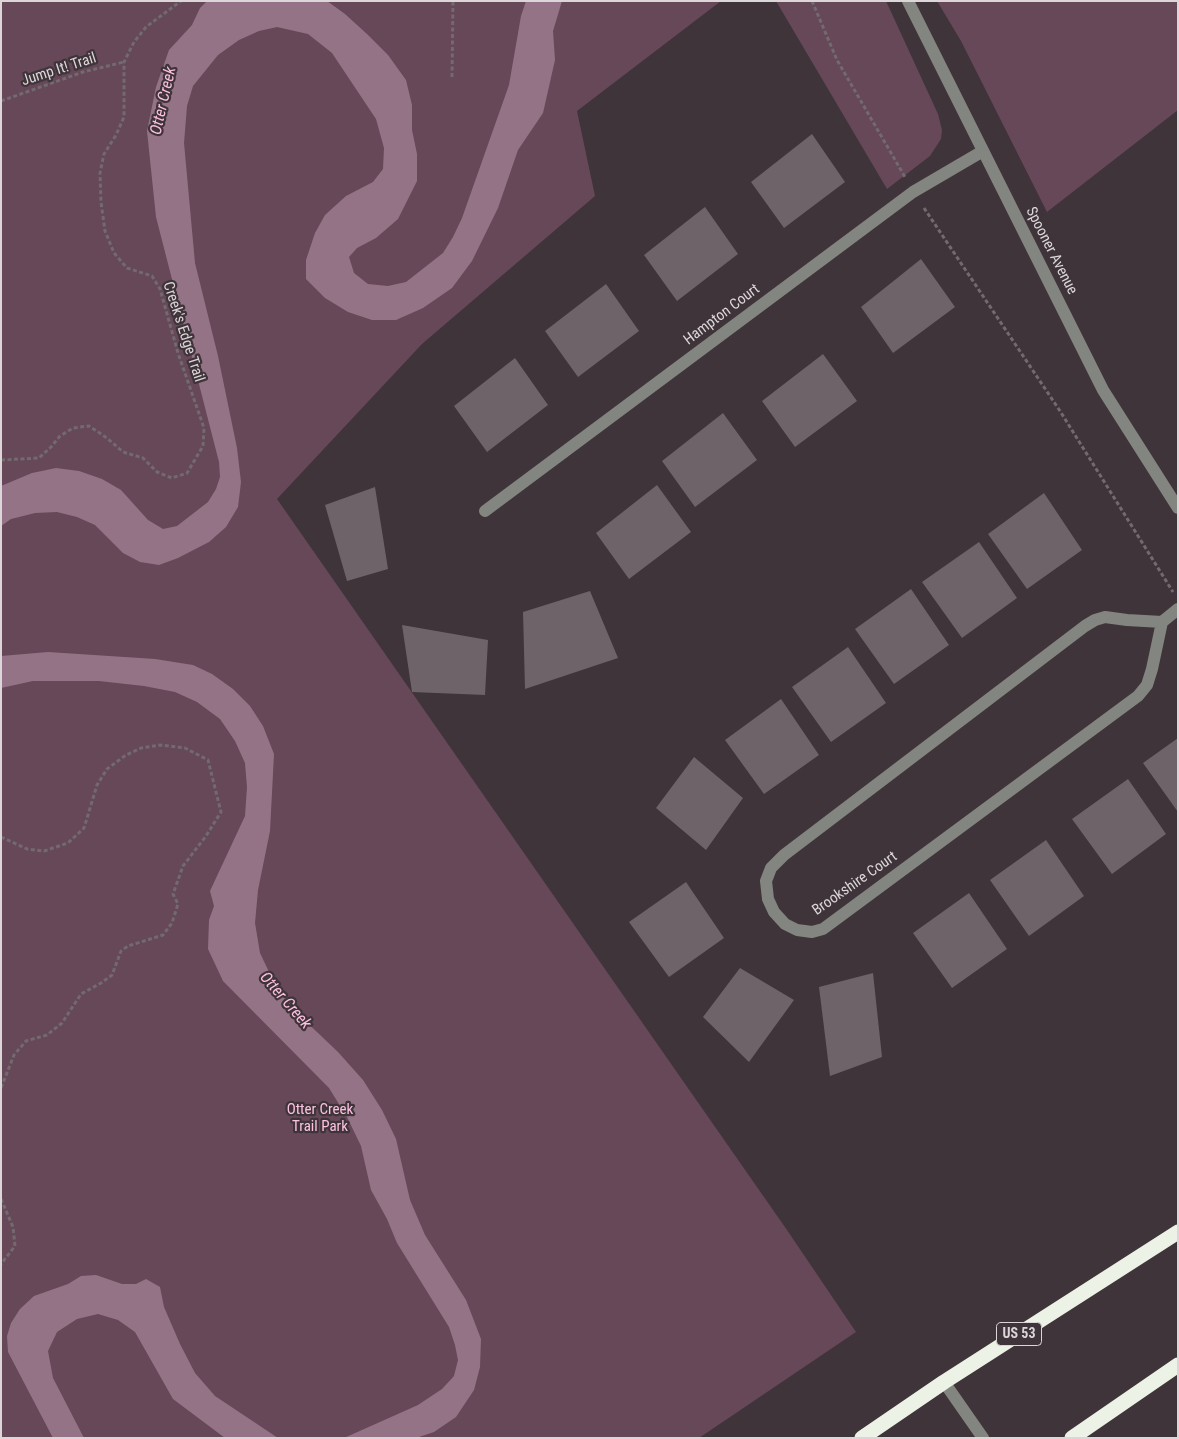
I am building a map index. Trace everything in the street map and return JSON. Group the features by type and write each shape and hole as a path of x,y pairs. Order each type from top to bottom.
{"highway":[{"name":"US 53","path":"862,1438 944,1382 1178,1232"},
{"path":"1072,1438 1178,1365"}],"street":[{"name":"Spooner Avenue","path":"908,1 1103,390 1178,508"},
{"name":"Hampton Court","path":"485,511 913,192 983,152"},
{"path":"1162,622 1178,609"},
{"name":"Brookshire Court","path":"1106,617 1162,622 1147,685 1138,696 824,929 812,932 797,930 786,924 774,912 768,899 766,881 771,868 784,855 1084,626 1106,617"},
{"path":"944,1382 984,1438"}],"path":[{"name":"Creek's Edge Trail","path":"1,460 39,458 60,436 73,428 89,426 123,452 142,458 157,472 172,478 187,473 203,446 204,428 178,353 160,289 152,276 127,268 114,253 105,231 101,202 100,173 104,154 116,135 124,117 124,62 134,42 146,27 181,1"},
{"path":"452,77 453,1"},
{"path":"813,3 837,60 913,192 1060,411 1178,599"},
{"name":"Jump It! Trail","path":"1,101 83,72 124,62"},
{"path":"1,837 27,849 44,851 68,843 84,828 97,786 107,768 126,755 141,748 160,745 185,748 208,760 221,812 206,836 183,866 173,894 178,904 172,923 163,935 128,946 120,951 112,974 101,983 81,994 62,1023 47,1035 26,1041 14,1054 1,1088"},
{"path":"1,1199 13,1227 15,1246 1,1264"}],"green space":[{"name":"Otter Creek Trail Park","path":"1,1 721,1 577,111 595,196 422,344 277,499 787,1230 856,1332 699,1438 1,1438"},
{"path":"776,1 886,1 938,114 942,130 941,139 930,156 887,189"},
{"path":"937,1 1178,1 1178,110 1047,212 961,41"}],"water":[{"name":"Otter Creek","path":"207,1 327,1 345,14 388,55 406,80 412,105 412,130 417,154 417,181 398,219 376,238 357,248 349,257 354,273 368,284 388,286 406,282 443,253 453,237 462,218 509,85 521,16 526,1 562,1 553,31 555,60 543,113 518,150 498,208 472,261 452,288 423,308 396,320 372,320 348,312 325,298 306,279 306,260 315,233 325,215 346,196 373,182 383,169 384,148 376,119 332,53 308,34 277,27 259,31 239,40 218,55 193,86 187,106 184,143 195,263 218,356 237,448 241,482 238,507 226,527 209,542 178,558 159,565 140,562 123,553 95,525 77,517 57,512 35,513 11,519 1,526 1,486 32,473 56,468 79,471 102,479 121,490 148,520 163,529 177,526 208,502 216,489 220,477 219,462 156,217 147,131 156,87 169,50 192,25 200,8"},
{"name":"Otter Creek","path":"48,652 155,659 193,665 212,674 233,689 250,706 263,726 274,754 270,831 258,890 255,923 260,953 271,976 297,1013 338,1052 363,1080 382,1110 396,1139 410,1200 425,1235 466,1300 481,1339 480,1367 474,1390 456,1417 434,1432 416,1438 344,1438 418,1405 442,1389 454,1376 458,1360 449,1327 397,1243 387,1219 371,1190 361,1146 347,1117 329,1088 223,981 208,949 209,920 214,906 210,891 245,816 247,787 245,763 235,741 220,719 197,702 175,692 99,681 33,681 1,688 1,656"},
{"path":"96,1275 122,1284 136,1284 146,1279 160,1287 164,1307 195,1373 215,1396 278,1438 225,1438 173,1399 135,1332 118,1320 98,1314 77,1319 57,1332 48,1351 53,1378 84,1438 53,1438 8,1352 7,1336 11,1323 20,1309 34,1296 68,1284 81,1276"}],"building":[{"path":"812,134 845,182 784,228 751,182"},
{"path":"705,207 738,254 677,301 644,255"},
{"path":"921,259 955,307 893,353 861,307"},
{"path":"606,284 639,331 578,377 545,331"},
{"path":"823,354 857,401 795,447 762,401"},
{"path":"515,358 548,405 487,452 454,406"},
{"path":"723,413 757,460 695,507 662,461"},
{"path":"657,485 691,532 629,579 596,533"},
{"path":"375,487 388,569 347,581 325,505"},
{"path":"1044,493 1082,550 1027,589 988,534"},
{"path":"979,542 1017,598 962,638 922,582"},
{"path":"911,589 949,645 894,684 855,629"},
{"path":"590,591 618,658 525,689 523,612"},
{"path":"402,625 488,640 485,695 412,692"},
{"path":"848,647 886,703 831,742 792,687"},
{"path":"781,699 819,755 764,794 725,740"},
{"path":"1178,738 1178,812 1143,763"},
{"path":"694,757 743,798 706,850 656,808"},
{"path":"1128,779 1166,834 1112,874 1072,819"},
{"path":"1046,840 1084,896 1029,936 990,880"},
{"path":"686,882 724,938 669,977 629,922"},
{"path":"969,893 1007,949 952,988 913,933"},
{"path":"740,968 794,1000 749,1062 703,1017"},
{"path":"873,973 882,1057 830,1076 819,987"}]}
